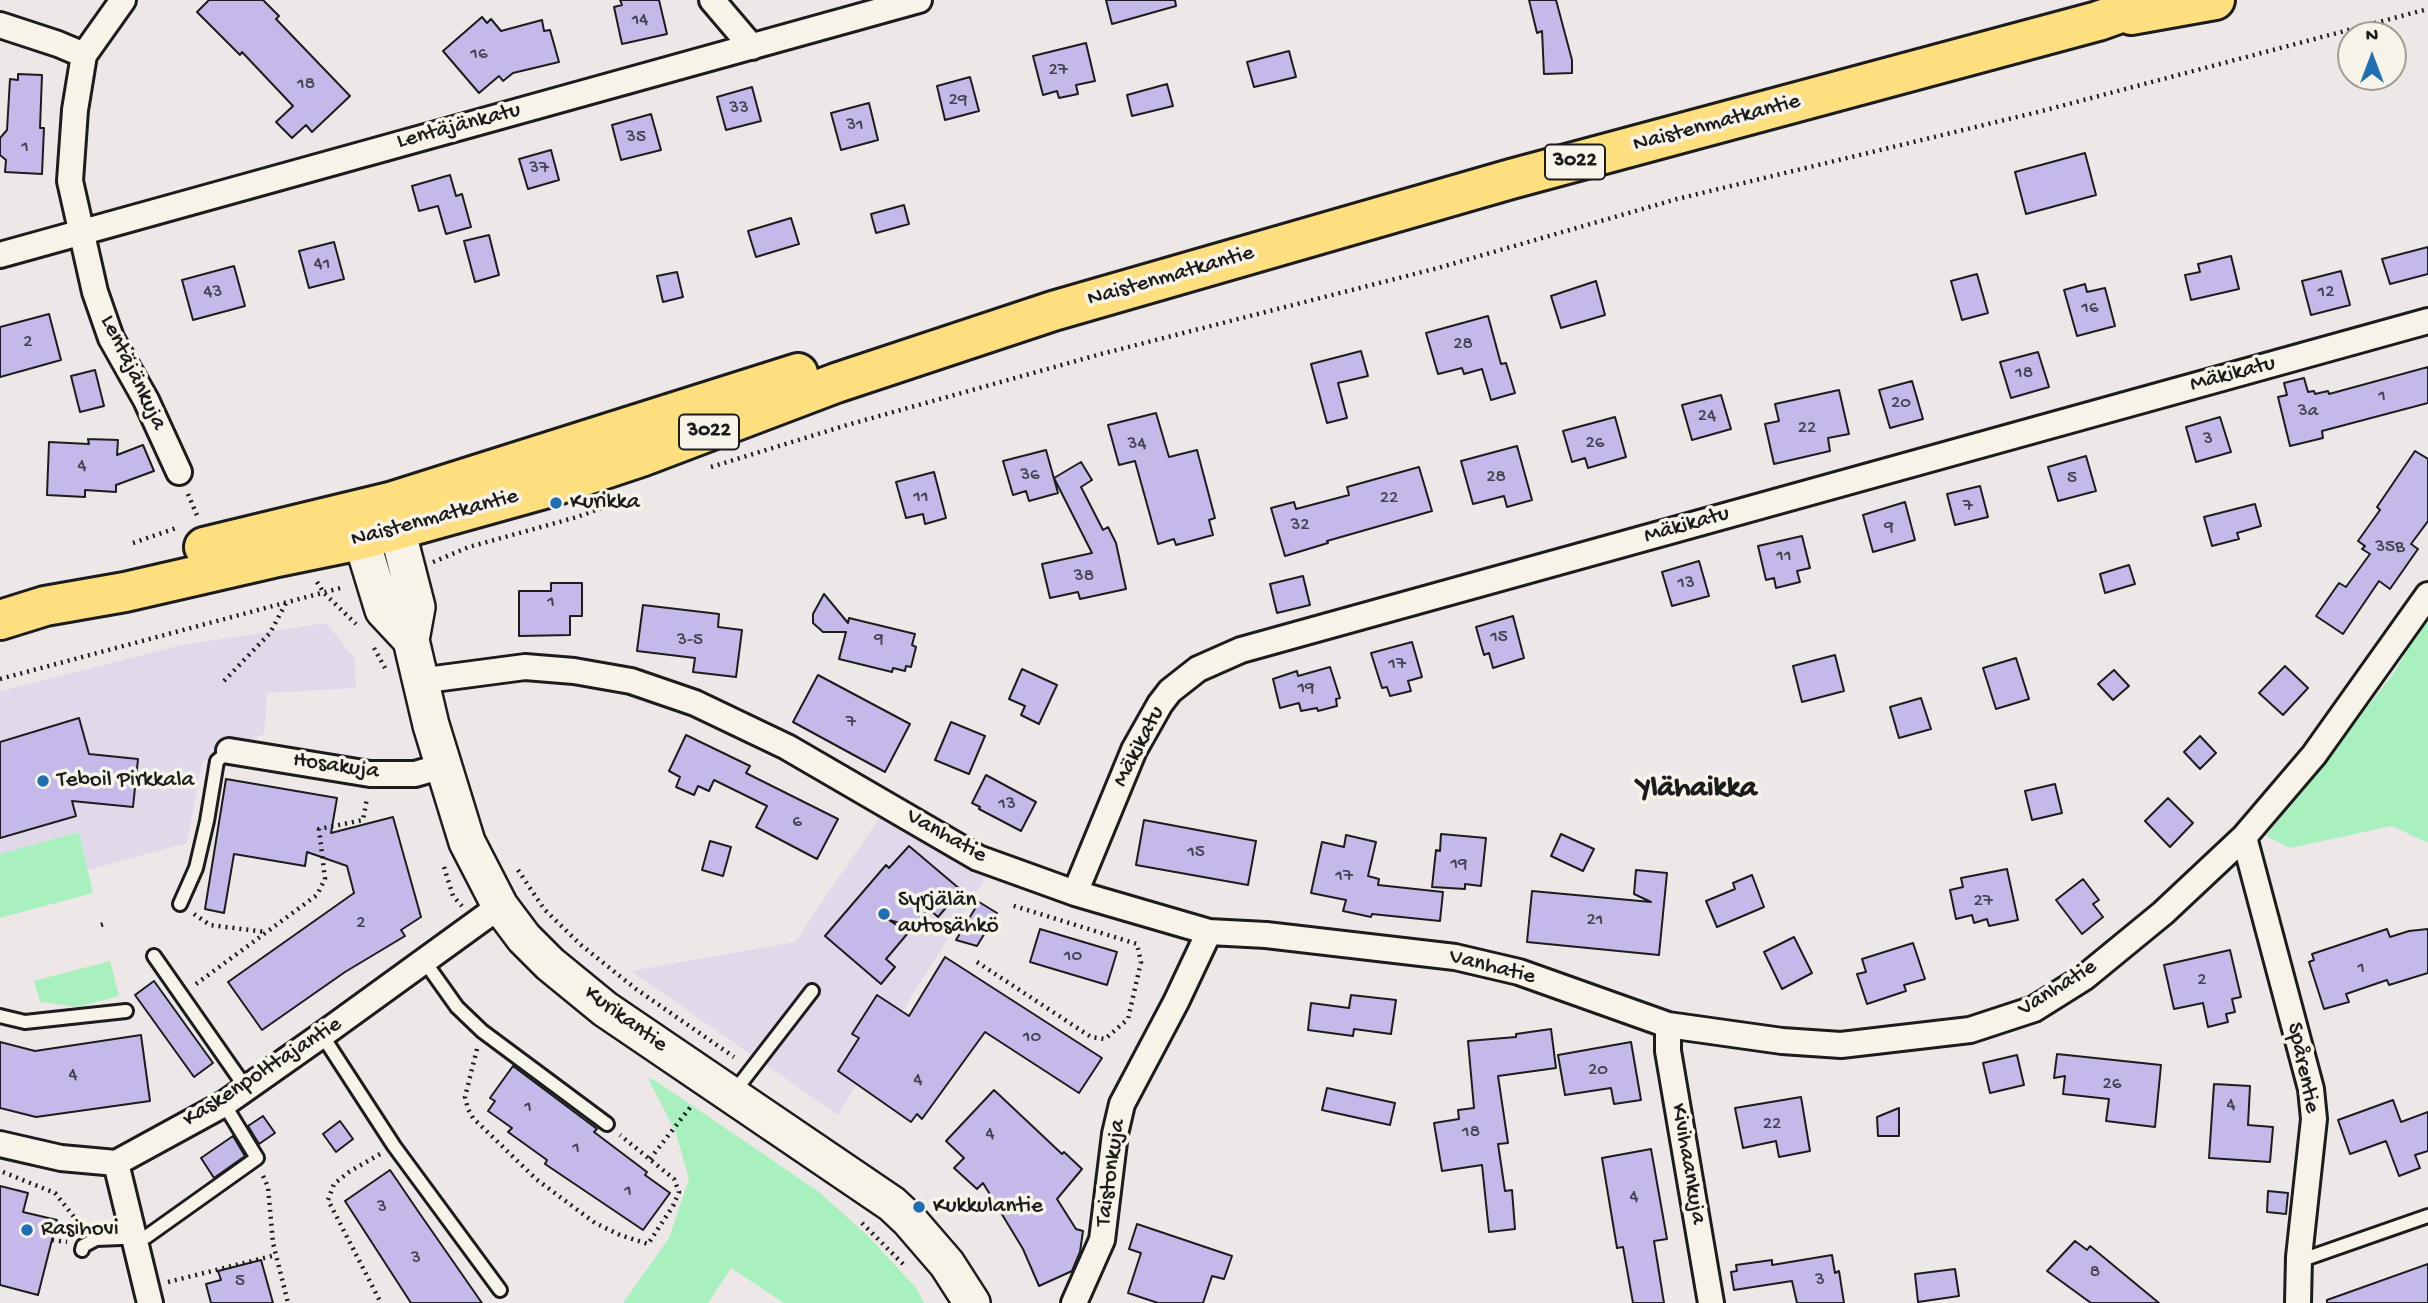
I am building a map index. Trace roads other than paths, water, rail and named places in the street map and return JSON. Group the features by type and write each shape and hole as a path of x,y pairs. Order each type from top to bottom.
{"main road":[{"name":"Naistenmatkantie","path":"0,620 45,606 145,562 297,523 357,526 551,487 641,457 836,383 1053,311 1511,180 2098,21 2157,0"},
{"name":"Naistenmatkantie","path":"2098,21 2215,0"},
{"name":"Kurikantie","path":"394,517 417,607 411,640 419,681 467,842 500,906 524,938 550,964 605,1009 741,1082 892,1204 947,1264 972,1303"},
{"path":"357,526 383,610 411,640"}],"street":[{"path":"0,25 84,55 123,0"},
{"path":"712,0 752,47"},
{"name":"Lentäjänkatu","path":"0,255 919,0"},
{"name":"Lentäjänkuja","path":"84,55 75,110 70,181 95,292 111,338 146,400 179,472"},
{"name":"Mäkikatu","path":"1075,892 1135,750 1160,704 1170,691 1198,669 1241,650 2428,321"},
{"name":"Vanhatie","path":"419,681 525,667 574,671 631,681 695,703 788,747 978,858 1075,892 1209,932 1266,935 1455,957 1519,972 1668,1025 1782,1041 1841,1045 1970,1030 2034,1009 2085,977 2164,912 2245,837 2314,755 2428,595"},
{"name":"Hosakuja","path":"229,751 370,774 415,774 443,766"},
{"name":"Spårentie","path":"2245,837 2312,1096 2315,1119 2299,1261 2298,1303"},
{"name":"Kaskenpolttajantie","path":"116,1163 224,1104 500,906"},
{"name":"Taistonkuja","path":"1074,1303 1102,1240 1115,1134 1122,1104 1176,1002 1209,932"},
{"name":"Kivihaankuja","path":"1668,1025 1668,1051 1711,1303"},
{"path":"0,1144 61,1158 116,1163 134,1238 157,1293"}],"lane":[{"path":"180,904 196,868 217,761 229,751"},
{"path":"154,956 246,1088"},
{"path":"425,962 457,1007 482,1031 607,1124"},
{"path":"741,1082 812,991"},
{"path":"0,1016 25,1021 126,1011"},
{"path":"322,1035 394,1146 500,1290"},
{"path":"82,1250 83,1246 96,1239 146,1237 257,1158 224,1104"},
{"path":"2299,1261 2428,1216"}],"place":[{"name":"Kurikka","path":"556,503"},
{"name":"Teboil Pirkkala","path":"43,781"},
{"name":"Syrjälän autosähkö","path":"884,914"},
{"name":"Kukkulantie","path":"919,1207"},
{"name":"Rasihovi","path":"27,1230"}],"district":[{"name":"Ylähaikka","path":"1697,790"}]}
